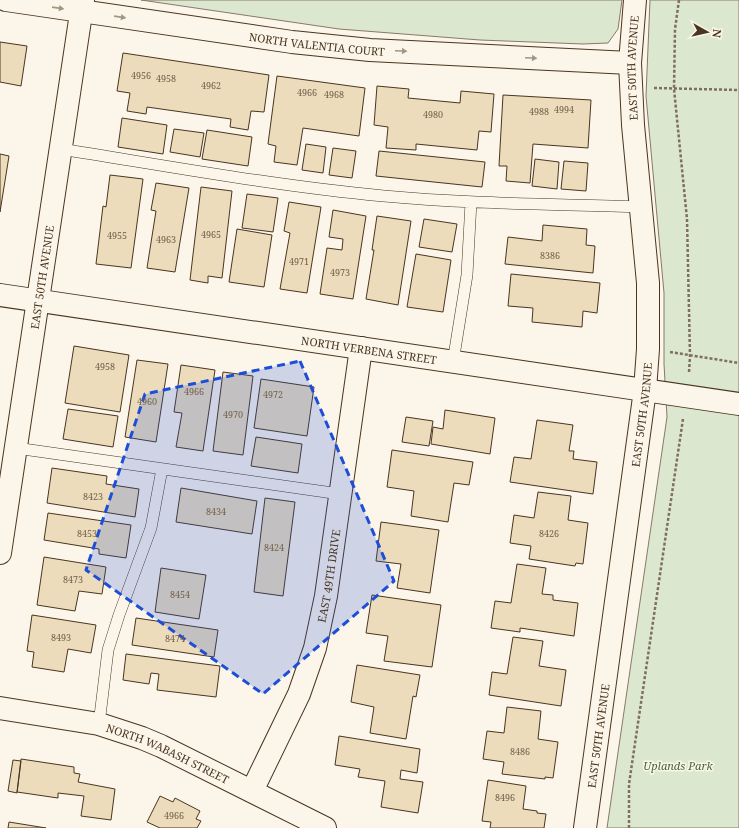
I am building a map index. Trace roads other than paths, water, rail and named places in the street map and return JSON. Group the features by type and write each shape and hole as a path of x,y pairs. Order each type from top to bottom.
{"street":[{"name":"NORTH VALENTIA COURT","path":"6,0 82,6 292,42 362,49 630,63"},
{"name":"EAST 50TH AVENUE","path":"585,828 645,390 648,349 648,283 633,125 630,63 636,0"},
{"name":"EAST 50TH AVENUE","path":"0,553 82,6"},
{"name":"NORTH VERBENA STREET","path":"0,295 739,404"},
{"name":"EAST 49TH DRIVE","path":"252,791 299,694 315,648 326,596 361,348"},
{"name":"NORTH WABASH STREET","path":"0,708 99,724 121,731 161,746 325,828"}],"lane":[{"path":"61,150 318,189 385,196 471,202 640,207"},
{"path":"453,362 467,275 471,202"},
{"path":"16,448 340,494"},
{"path":"99,724 108,650 119,615 151,528 162,469"}],"park label":[{"name":"Uplands Park","path":"678,765"}]}
